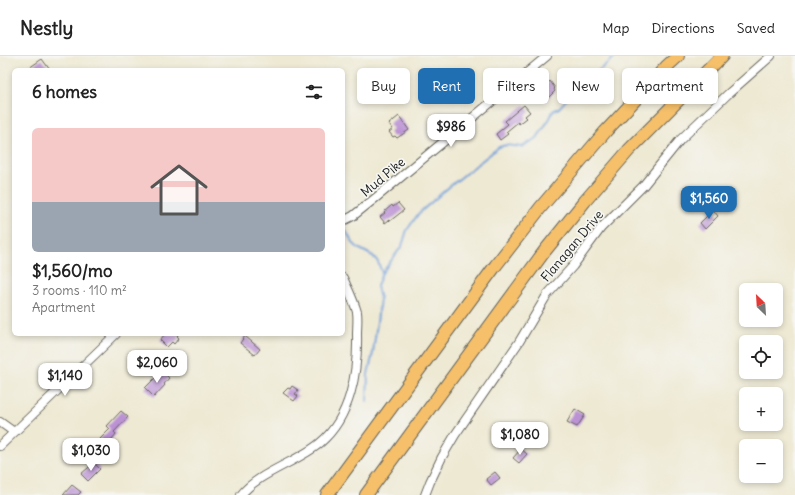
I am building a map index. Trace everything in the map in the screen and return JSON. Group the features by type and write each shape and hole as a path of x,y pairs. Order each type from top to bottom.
{"highway":[{"path":"327,495 541,207 605,132 678,56"},
{"path":"366,495 544,252 585,201 629,150 722,56"}],"street":[{"name":"Mud Pike","path":"345,220 353,216 378,196 546,56"},
{"name":"Flanagan Drive","path":"425,495 442,457 455,434 519,342 547,295 573,266 601,228 644,186 680,140 728,94 771,56"},
{"path":"241,495 246,489 269,473 289,463 320,443 340,422 351,393 358,350 357,313 345,283"},
{"path":"0,446 114,336"},
{"path":"0,422 14,432"}],"building":[{"path":"42,59 49,68 29,68"},
{"path":"550,81 555,88 555,91 549,97"},
{"path":"524,105 530,112 525,116 527,118 519,124 518,122 506,132 508,134 500,140 496,134 508,124 505,121"},
{"path":"399,116 409,130 397,138 395,136 393,137 389,132 393,129 389,124"},
{"path":"398,203 404,210 385,223 380,217 392,205 393,207"},
{"path":"713,210 718,216 705,229 700,223"},
{"path":"163,336 177,336 179,338 174,344 172,342 167,347 160,340"},
{"path":"245,336 260,349 255,355 240,343"},
{"path":"163,372 169,378 154,397 145,388"},
{"path":"292,386 298,390 295,394 298,396 294,401 283,393"},
{"path":"575,409 585,415 577,427 567,422"},
{"path":"121,411 128,417 114,432 116,434 107,445 100,439 110,429 107,426"},
{"path":"521,449 527,454 519,463 513,458"},
{"path":"94,463 100,469 88,481 81,474"},
{"path":"495,472 500,478 491,485 486,479"},
{"path":"72,485 81,492 78,495 63,495"}],"waterway":[{"path":"367,401 368,374 373,353 380,299 377,286 382,273 402,246 407,230 419,213 499,147 506,145 522,147 537,138 553,111 559,108 573,92 616,56"},
{"path":"345,229 353,243 358,248 373,256 378,262 382,273"}]}
